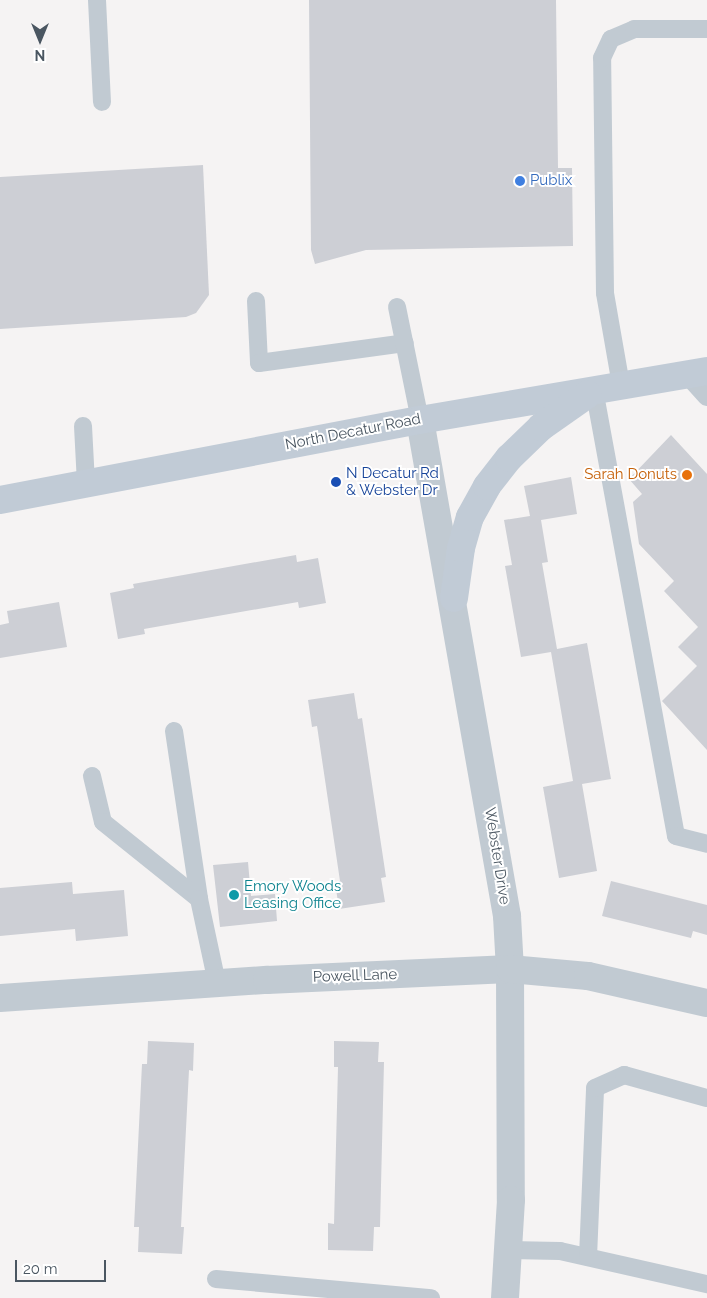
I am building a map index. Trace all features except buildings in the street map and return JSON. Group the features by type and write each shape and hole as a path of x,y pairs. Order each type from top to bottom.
{"main road":[{"name":"North Decatur Road","path":"0,500 420,420 696,373"},
{"path":"454,598 461,548 470,517 487,486 509,458 541,427 594,389"}],"street":[{"name":"Webster Drive","path":"420,420 454,598 507,916 510,970 509,1250 505,1298"},
{"name":"Powell Lane","path":"0,998 217,983 510,970 588,976 707,1003"}],"lane":[{"path":"97,0 102,102"},
{"path":"621,385 605,293 601,112 602,58 611,38 634,29 707,29"},
{"path":"256,300 259,363 405,343"},
{"path":"397,307 420,420"},
{"path":"696,373 707,397"},
{"path":"594,389 676,836 707,844"},
{"path":"83,426 86,483"},
{"path":"174,731 199,898 217,983"},
{"path":"92,776 103,822 199,898"},
{"path":"588,1257 595,1088 624,1075 707,1098"},
{"path":"509,1250 560,1251 707,1284"},
{"path":"216,1279 431,1298"}],"place":[{"name":"Publix","path":"520,181"},
{"name":"Sarah Donuts","path":"687,475"},
{"name":"N Decatur Rd & Webster Dr","path":"336,482"},
{"name":"Emory Woods Leasing Office","path":"234,895"}]}
